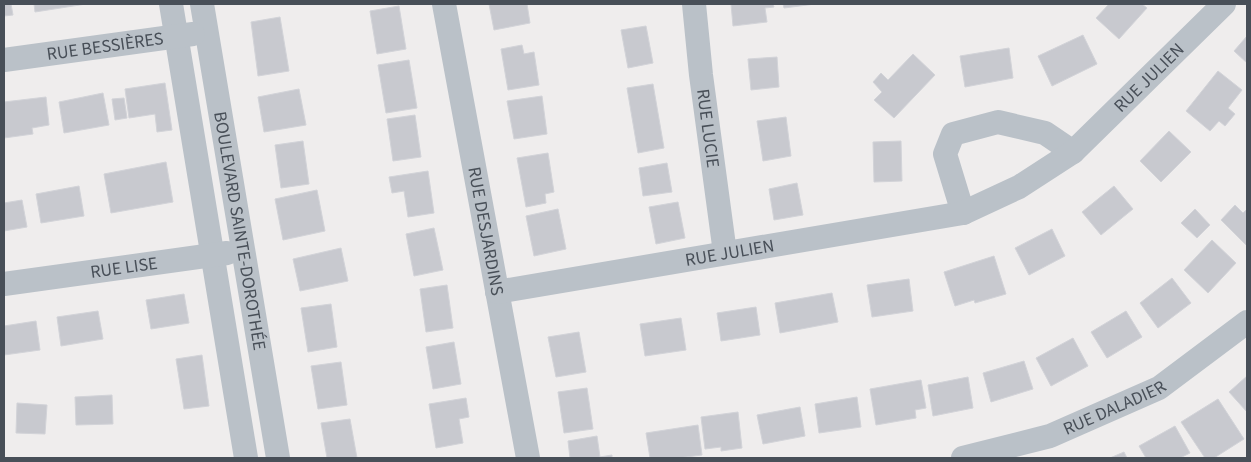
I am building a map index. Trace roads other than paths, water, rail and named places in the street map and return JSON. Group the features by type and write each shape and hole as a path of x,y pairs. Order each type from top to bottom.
{"street":[{"name":"BOULEVARD SAINTE-DOROTHÉE","path":"172,4 246,458"},
{"name":"BOULEVARD SAINTE-DOROTHÉE","path":"202,4 278,458"},
{"name":"RUE DESJARDINS","path":"444,4 528,458"},
{"name":"RUE LUCIE","path":"694,4 701,74 725,252"},
{"name":"RUE JULIEN","path":"497,292 963,213 1019,187 1073,152 1224,4"},
{"name":"RUE BESSIÈRES","path":"4,60 206,32"},
{"path":"963,213 945,154 954,134 998,122 1045,133 1073,152"},
{"name":"RUE LISE","path":"4,284 243,251"},
{"name":"RUE DALADIER","path":"963,458 1050,436 1159,388 1247,322"}]}
